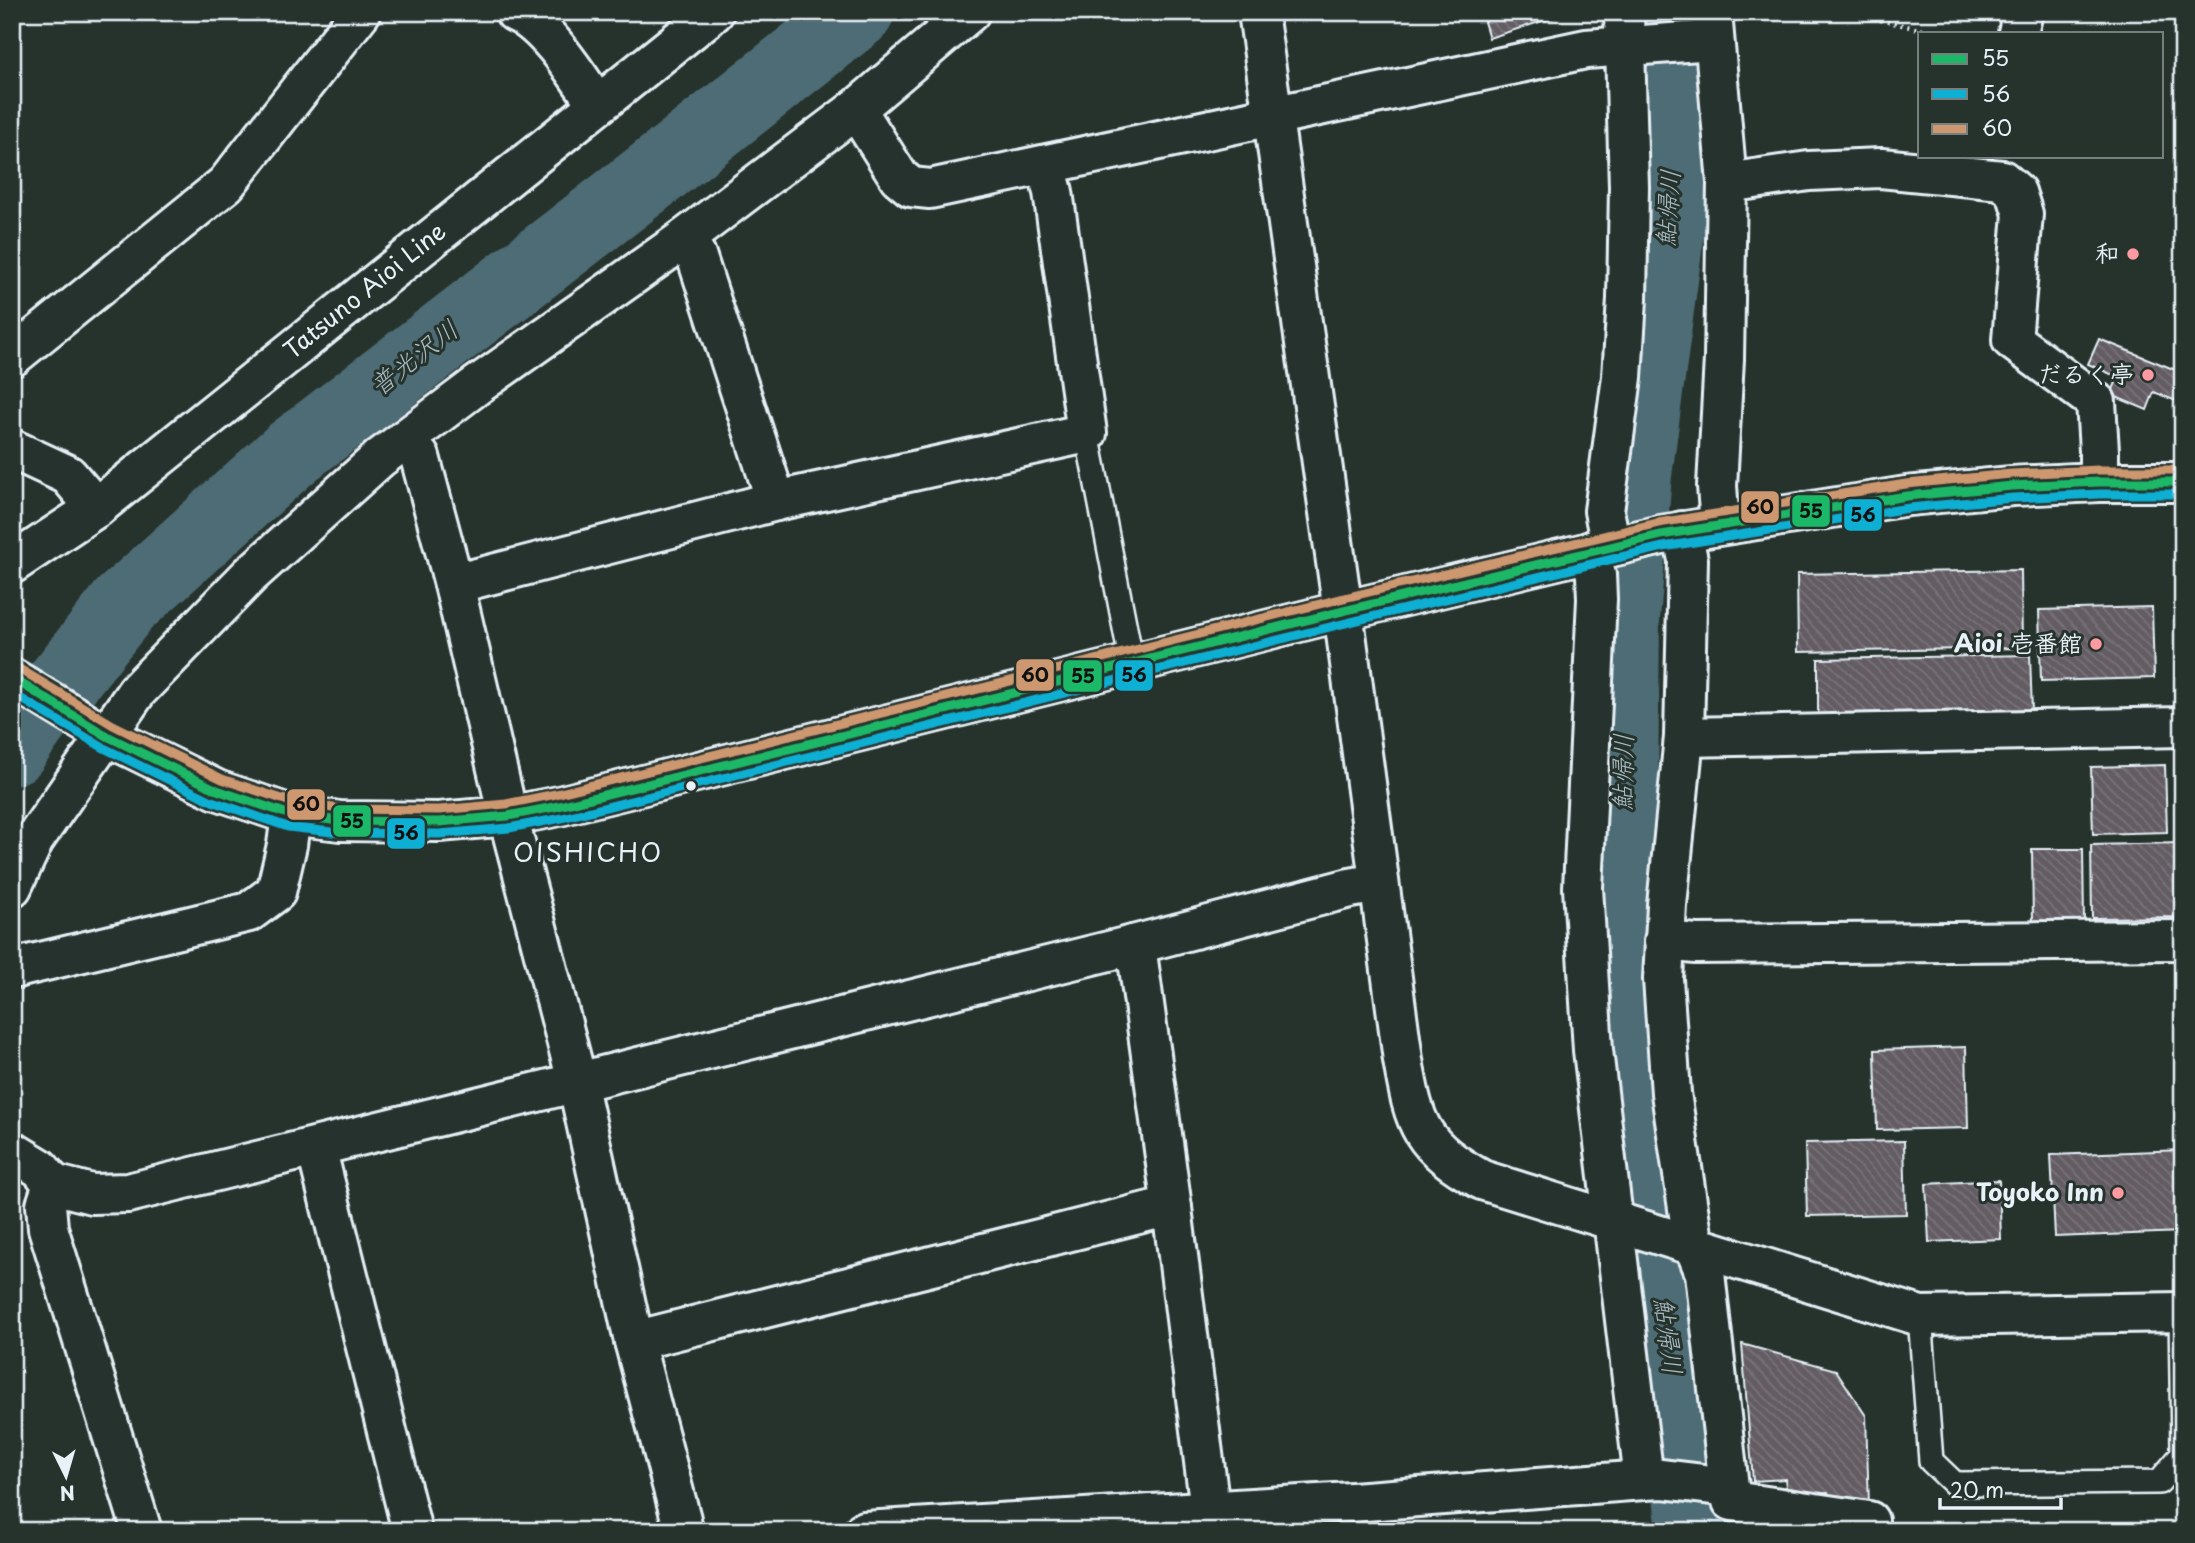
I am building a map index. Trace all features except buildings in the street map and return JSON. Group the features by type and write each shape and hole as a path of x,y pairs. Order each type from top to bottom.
{"street":[{"path":"12,357 226,184 361,12"},
{"path":"515,12 524,16 558,49 597,104"},
{"name":"Tatsuno Aioi Line","path":"12,564 96,508 714,12"},
{"path":"12,887 34,840 137,691 250,575 380,458 476,386 684,239 856,109 970,12"},
{"path":"1258,12 1408,1087 1412,1111 1423,1133 1437,1150 1482,1180 1920,1316 2182,1312"},
{"path":"2018,32 2023,12"},
{"path":"856,109 899,177 911,187 930,189 1586,49 1630,35 1708,32 1727,183 1724,359 1717,486 1720,525"},
{"path":"1630,35 1628,299 1622,377 1604,511 1607,547 1596,575 1583,888 1593,1050 1619,1221 1653,1480"},
{"path":"454,584 776,501 1087,433 1053,192 1046,166"},
{"path":"1727,183 1809,171 2001,168 2016,192 2023,214 2012,340 2096,402 2099,482"},
{"path":"684,239 696,256 776,501"},
{"path":"407,440 419,457 454,584 508,816 576,1081 634,1341 682,1531"},
{"path":"12,449 68,475 96,508"},
{"path":"12,678 107,736 217,790 291,815 340,821 426,822 508,816 559,806 1343,611 1672,533 1907,496 2012,486 2183,482"},
{"path":"1672,533 1688,560 1684,737 1664,941 1663,979 1671,1093 1689,1244 1705,1273 1724,1486 1732,1500 1869,1521"},
{"path":"1684,737 2183,727"},
{"path":"12,970 249,912 276,892 291,815"},
{"path":"12,1151 40,1168 53,1184 92,1194 128,1193 1133,945 1350,888 1379,883"},
{"path":"1664,941 1709,944 2183,940"},
{"path":"1133,945 1138,960 1172,1208 1210,1509"},
{"path":"316,1147 412,1531"},
{"path":"53,1184 46,1205 48,1228 142,1531"},
{"path":"634,1341 1172,1208"},
{"path":"864,1531 1210,1509 1353,1516 1653,1480 1724,1486"}],"lane":[{"path":"1087,433 1132,664"},
{"path":"1920,1316 1931,1461 1955,1484 2159,1482 2183,1452 2182,1312"}],"path":[{"path":"1846,12 1932,32"}],"waterway":[{"name":"普光沢川","path":"12,749 124,605 292,453 645,181 858,12"},
{"name":"鮎帰川","path":"1671,12 1673,197 1636,474 1624,618 1620,963 1644,1167 1679,1404 1693,1531"}],"transit line":[{"name":"60","path":"18,668 113,725 222,779 294,803 341,809 439,810 506,804 556,794 1340,599 1658,523 1906,484 2011,474 2183,470"},
{"name":"55","path":"12,678 107,736 217,790 291,815 340,821 439,822 508,816 559,806 1343,611 1661,535 1907,496 2012,486 2183,482"},
{"name":"56","path":"12,693 102,747 212,801 288,827 340,833 439,834 509,828 562,818 1663,547 1909,508 2013,498 2183,494"}],"place":[{"name":"和","path":"2133,254"},
{"name":"だるく亭","path":"2148,375"},
{"name":"Aioi 壱番館","path":"2096,644"},
{"name":"Toyoko Inn","path":"2118,1193"}],"district":[{"name":"OISHICHO","path":"588,853"}]}
